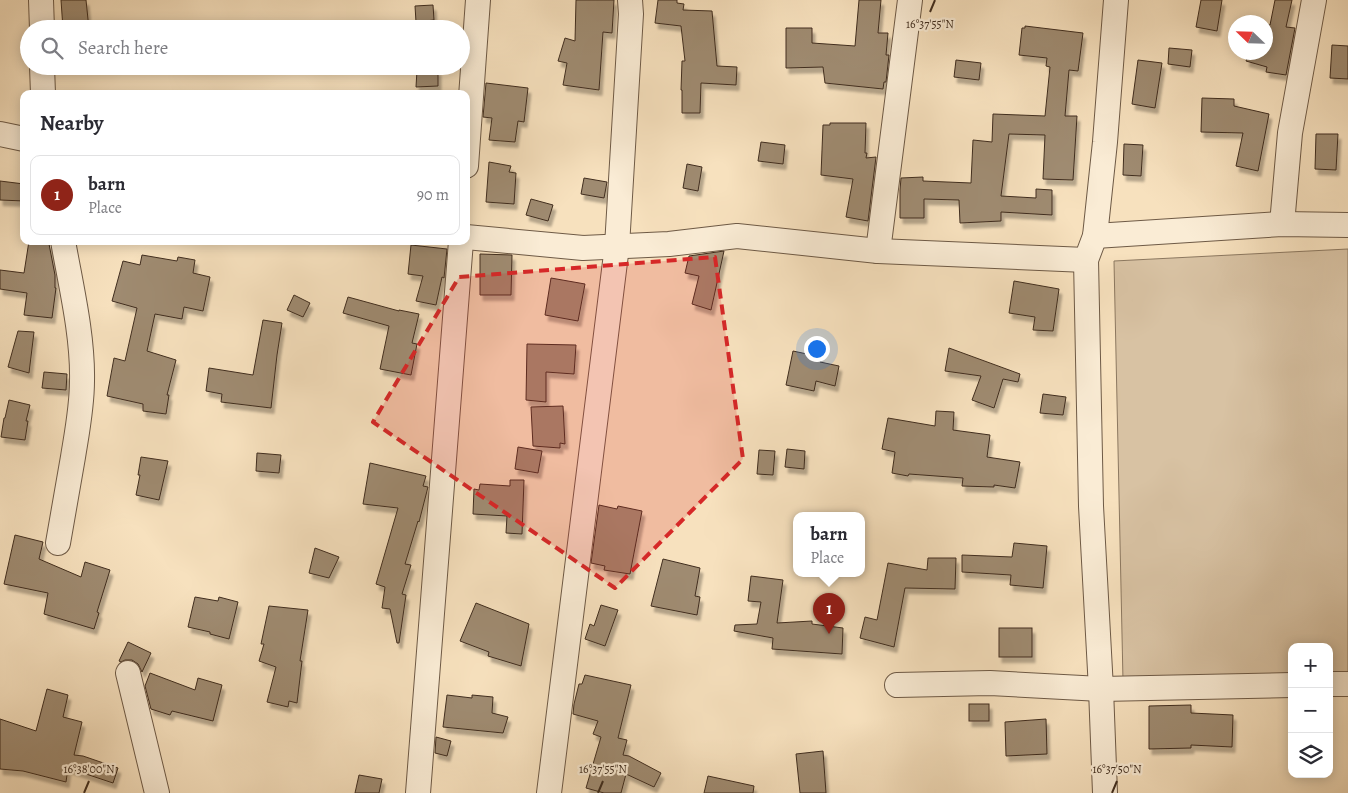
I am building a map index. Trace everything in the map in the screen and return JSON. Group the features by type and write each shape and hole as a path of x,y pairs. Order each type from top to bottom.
{"street":[{"path":"41,0 42,20"},
{"path":"470,111 478,0"},
{"path":"548,793 617,246 631,14 630,0"},
{"path":"878,251 910,0"},
{"path":"1105,793 1102,689 1092,506 1086,260 1095,236 1105,142 1116,0"},
{"path":"1282,224 1290,133 1314,0"},
{"path":"42,75 43,90"},
{"path":"0,134 20,138"},
{"path":"1095,236 1282,224 1348,225"},
{"path":"470,238 583,248 669,244 737,236 878,251 1086,260"},
{"path":"58,544 80,416 82,381 82,354 64,245"},
{"path":"418,793 461,245"},
{"path":"128,673 157,793"},
{"path":"898,685 990,683 1102,689 1288,685"},
{"path":"1333,684 1348,684"}],"highlighted area":[{"path":"715,257 743,459 615,588 373,422 459,277"}],"shaded area":[{"path":"1348,249 1348,672 1333,673 1333,643 1288,643 1288,674 1123,681 1114,261"}],"building":[{"path":"61,0 86,0 88,20 62,20"},
{"path":"576,0 614,0 612,33 603,32 599,90 563,85 567,63 558,61 565,38 575,41"},
{"path":"658,0 677,0 677,3 684,4 683,10 712,11 717,66 737,67 736,85 701,83 700,113 682,113 682,61 685,61 681,26 655,23"},
{"path":"859,0 881,0 878,33 888,33 886,55 889,55 886,82 884,82 883,89 825,83 823,67 786,68 786,28 812,28 812,43 855,46"},
{"path":"1201,0 1222,0 1217,31 1196,27"},
{"path":"1275,0 1292,0 1286,27 1295,28 1286,75 1266,72 1267,67 1246,61 1273,60 1272,15"},
{"path":"433,5 434,20 416,20 415,6"},
{"path":"1025,26 1083,33 1078,71 1069,70 1065,116 1077,116 1073,180 1043,179 1045,135 1009,134 1001,196 1036,198 1036,189 1052,190 1052,215 1001,212 1001,221 960,223 959,200 924,199 924,218 900,218 901,178 923,177 923,181 971,183 973,140 992,142 993,114 1045,116 1050,67 1046,66 1047,58 1019,55 1022,28 1025,28"},
{"path":"1332,45 1348,46 1348,79 1330,78"},
{"path":"1169,48 1192,50 1190,67 1168,64"},
{"path":"956,60 981,63 979,80 954,77"},
{"path":"1138,60 1162,63 1155,108 1132,104"},
{"path":"417,75 438,75 438,86 416,87"},
{"path":"486,83 528,88 524,122 518,121 515,142 489,140 492,118 483,117"},
{"path":"1202,98 1234,99 1234,106 1269,114 1258,171 1236,166 1243,133 1201,132"},
{"path":"830,123 866,123 866,158 876,157 868,221 846,217 853,179 821,175 823,125 830,125"},
{"path":"1316,134 1338,134 1336,170 1315,169"},
{"path":"761,142 785,145 783,164 758,161"},
{"path":"1124,144 1143,145 1141,176 1123,175"},
{"path":"489,162 511,166 509,172 516,173 514,204 486,202"},
{"path":"687,164 702,167 698,191 683,188"},
{"path":"584,178 607,182 604,198 581,194"},
{"path":"0,181 20,184 20,201 0,200"},
{"path":"531,199 553,205 548,221 526,215"},
{"path":"28,245 49,245 56,288 52,318 24,315 27,293 0,289 0,270 24,273"},
{"path":"411,245 447,249 444,278 442,277 436,305 416,301 423,276 408,274"},
{"path":"724,251 711,310 692,304 699,276 685,273 689,256"},
{"path":"480,254 512,255 511,295 480,295"},
{"path":"142,255 177,261 178,257 195,260 193,273 210,277 203,311 184,307 182,319 155,314 147,351 176,360 167,395 169,395 166,414 143,411 143,404 107,396 114,358 125,361 137,308 112,301 123,261 140,265"},
{"path":"551,278 585,284 578,321 545,315"},
{"path":"1014,281 1059,289 1053,331 1033,330 1035,317 1009,313"},
{"path":"294,295 310,303 303,317 287,310"},
{"path":"348,297 399,311 419,314 412,343 417,344 411,375 380,369 389,326 343,313"},
{"path":"263,320 282,323 271,408 221,402 222,394 206,391 209,368 253,375"},
{"path":"18,331 34,332 29,373 8,367"},
{"path":"527,344 576,345 574,374 546,372 546,402 526,400"},
{"path":"949,348 1020,374 1018,382 1003,379 994,408 972,400 981,376 945,371"},
{"path":"793,351 821,357 820,362 839,366 835,386 816,381 814,391 786,385"},
{"path":"44,372 67,374 66,390 42,388"},
{"path":"1043,394 1066,397 1063,415 1040,413"},
{"path":"9,400 30,405 26,421 28,421 25,440 1,437"},
{"path":"563,406 565,444 560,443 560,448 533,446 531,407"},
{"path":"936,411 954,412 953,430 990,435 987,457 1020,462 1015,488 994,485 994,487 962,486 963,478 909,474 908,476 892,473 895,452 882,449 888,418 935,426"},
{"path":"518,447 542,451 538,473 515,469"},
{"path":"787,449 805,451 804,469 785,467"},
{"path":"759,450 775,451 773,475 757,474"},
{"path":"257,453 281,455 279,473 256,471"},
{"path":"141,457 168,461 159,500 136,495"},
{"path":"370,463 426,476 423,486 428,487 405,564 411,565 402,594 406,595 399,643 397,643 390,609 382,608 385,587 376,584 398,508 363,504"},
{"path":"510,480 524,480 522,534 506,533 507,516 473,514 474,489 479,490 480,484 510,486"},
{"path":"599,505 617,509 618,506 642,511 630,574 604,570 605,566 591,563"},
{"path":"15,535 43,542 39,559 81,577 85,562 110,570 97,612 99,613 94,629 44,614 48,593 4,584"},
{"path":"1014,543 1047,546 1043,588 1010,585 1011,575 962,572 962,555 1012,557"},
{"path":"315,548 339,557 329,578 309,573"},
{"path":"928,558 956,558 955,589 905,588 894,647 860,638 865,617 877,620 888,563 927,570"},
{"path":"663,559 700,568 695,596 700,597 697,615 651,606"},
{"path":"751,576 783,580 777,623 812,621 812,624 843,628 842,654 772,649 773,638 734,631 735,625 757,624 761,602 748,601"},
{"path":"195,597 218,601 219,597 238,602 229,639 188,627"},
{"path":"476,603 529,624 521,666 488,656 489,652 460,641"},
{"path":"601,605 618,610 605,646 585,639 590,624 594,626"},
{"path":"269,606 308,610 300,661 302,661 297,703 289,701 288,707 267,702 276,667 259,661 264,644 261,644"},
{"path":"999,628 1032,628 1032,657 999,657"},
{"path":"128,642 151,653 142,672 138,664 132,660 119,661"},
{"path":"150,673 195,690 198,678 222,685 213,721 172,711 170,715 151,709 145,686"},
{"path":"585,675 631,685 618,738 627,740 623,755 629,756 661,773 654,787 626,774 621,793 604,793 586,788 601,737 593,734 598,721 573,714 579,684 582,684"},
{"path":"47,689 68,695 63,717 82,722 74,755 83,756 118,768 113,783 68,768 66,782 23,771 0,769 0,719 36,731"},
{"path":"447,695 472,698 472,695 493,697 492,713 508,717 503,733 443,727"},
{"path":"969,704 989,704 989,721 969,721"},
{"path":"1191,705 1191,713 1233,715 1232,747 1191,745 1191,748 1149,749 1149,706"},
{"path":"1046,719 1047,754 1006,756 1005,722"},
{"path":"436,737 451,741 447,756 435,753"},
{"path":"823,751 826,793 800,793 796,754"},
{"path":"359,775 382,779 379,793 355,793"},
{"path":"708,776 754,786 753,793 704,793"}],"place":[{"name":"barn","path":"829,634"}]}
